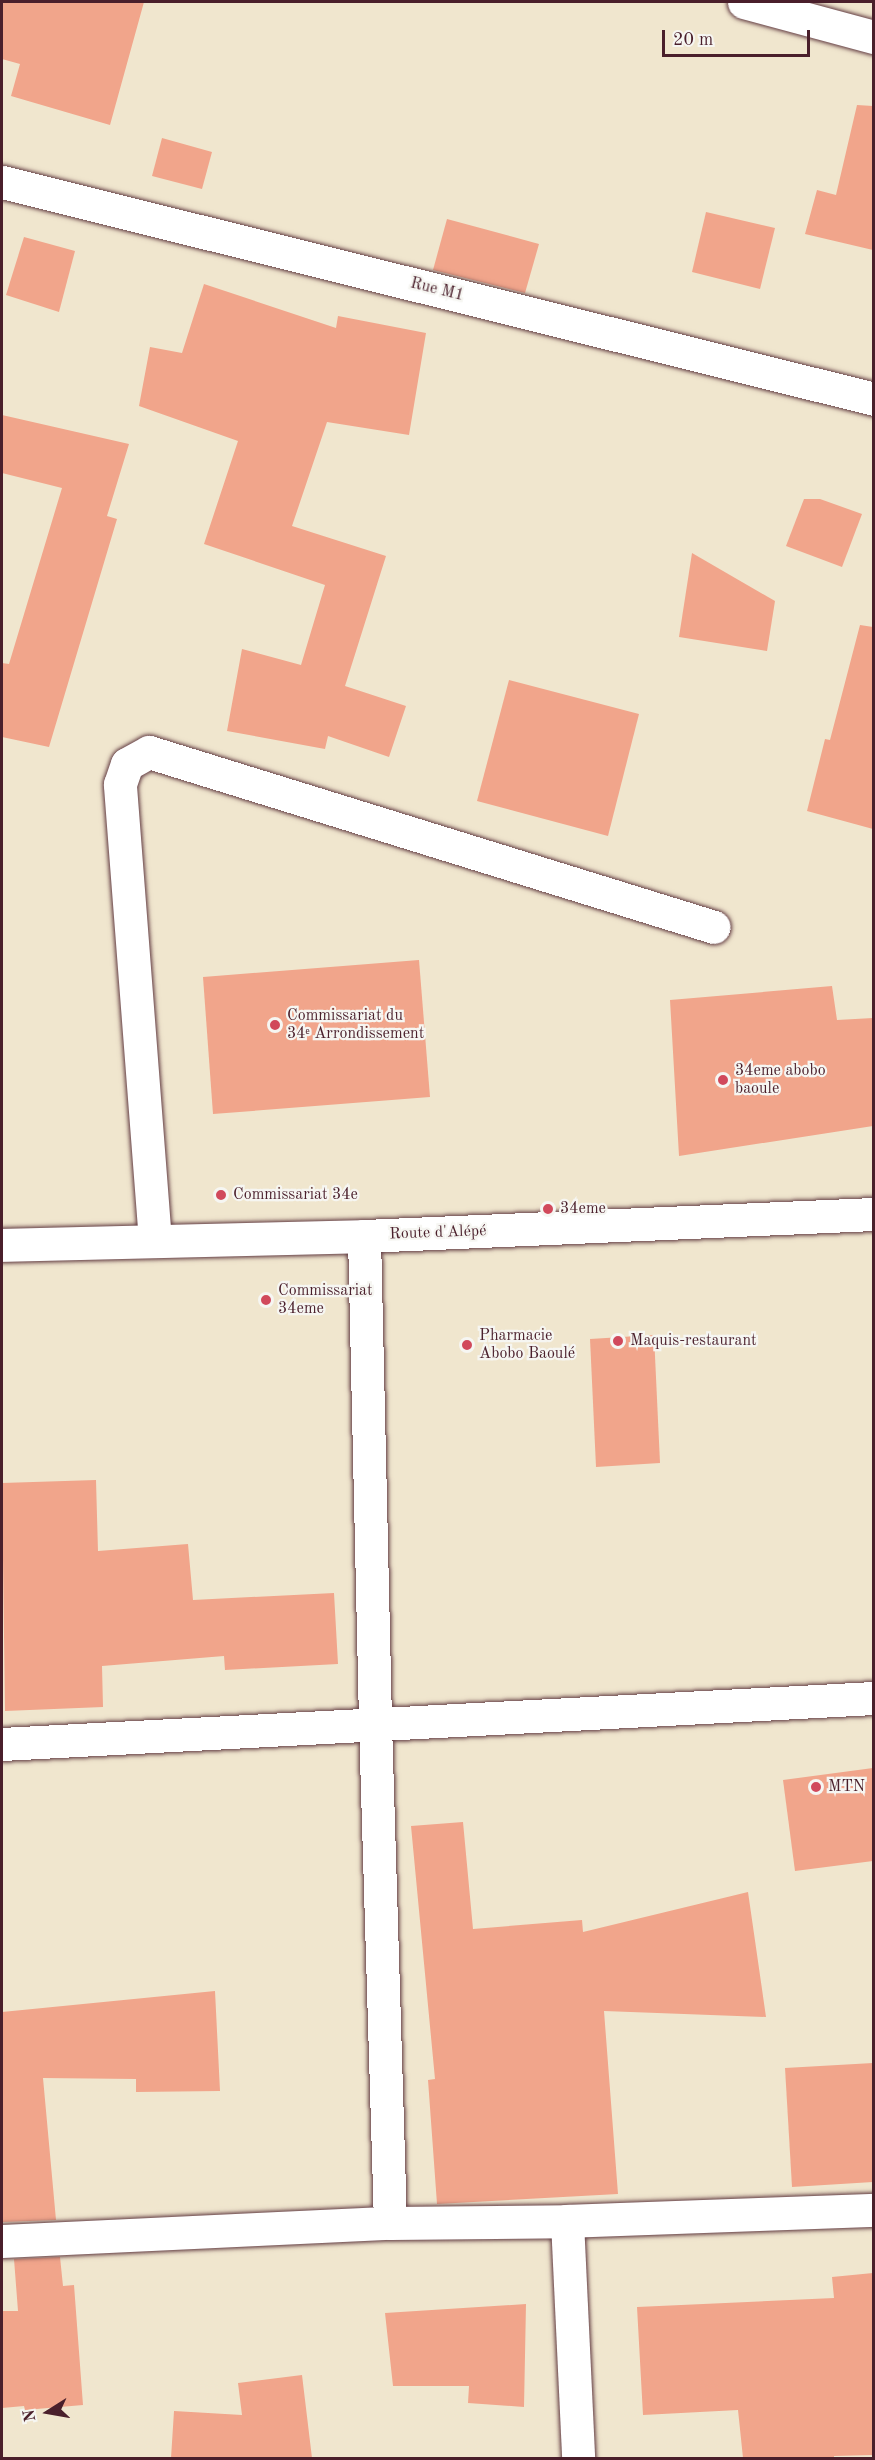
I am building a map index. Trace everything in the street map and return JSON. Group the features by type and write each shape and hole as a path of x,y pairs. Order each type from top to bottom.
{"street":[{"path":"744,2 873,37"},
{"name":"Rue M1","path":"2,182 873,399"},
{"path":"155,1241 120,784 127,764 149,752 714,927"},
{"name":"Route d'Alépé","path":"2,1245 364,1236 873,1214"},
{"path":"364,1236 375,1723 390,2223"},
{"path":"2,1744 873,1698"},
{"path":"2,2241 390,2223 567,2221 873,2210"},
{"path":"567,2221 578,2458"}],"building":[{"path":"2,2 144,2 110,125 11,96 20,64 2,59"},
{"path":"857,105 873,106 873,250 805,234 817,190 836,195"},
{"path":"162,138 212,152 202,189 152,176"},
{"path":"706,212 775,228 760,289 692,272"},
{"path":"447,219 539,244 525,293 433,270"},
{"path":"24,237 75,251 59,312 6,295"},
{"path":"204,284 336,328 338,316 426,333 409,435 327,422 292,526 386,556 345,686 406,706 389,757 328,736 325,749 227,731 242,649 301,665 325,585 204,544 238,441 139,406 150,347 182,353"},
{"path":"2,415 129,444 107,516 117,519 49,747 2,737 2,663 9,664 62,488 2,473"},
{"path":"804,499 820,499 862,514 842,567 786,546"},
{"path":"692,553 775,601 767,651 679,637"},
{"path":"860,625 873,627 873,829 807,811 825,739 830,740"},
{"path":"509,680 639,714 608,836 477,801"},
{"path":"419,960 430,1097 213,1114 203,977"},
{"path":"832,986 837,1020 873,1018 873,1126 679,1156 670,1000"},
{"path":"654,1335 660,1463 596,1467 590,1339"},
{"path":"96,1480 98,1551 188,1544 193,1600 334,1593 338,1664 225,1670 224,1656 102,1666 103,1707 5,1711 2,1483"},
{"path":"873,1768 873,1861 795,1871 783,1780"},
{"path":"463,1822 473,1929 582,1920 583,1932 748,1892 766,2017 604,2011 618,2194 437,2204 428,2080 435,2079 411,1826"},
{"path":"215,1991 220,2091 136,2092 136,2079 43,2078 56,2220 2,2222 2,2012"},
{"path":"873,2063 873,2182 792,2187 785,2068"},
{"path":"60,2257 63,2286 74,2285 83,2405 25,2410 24,2406 2,2408 2,2311 18,2311 14,2259"},
{"path":"873,2273 873,2455 834,2456 834,2458 743,2458 738,2410 643,2415 637,2307 834,2298 832,2277"},
{"path":"526,2304 524,2407 468,2403 469,2386 393,2386 385,2313"},
{"path":"302,2375 312,2458 171,2458 174,2411 242,2415 238,2383"}],"place":[{"name":"Commissariat du 34ᵉ Arrondissement","path":"275,1025"},
{"name":"34eme abobo baoule","path":"723,1080"},
{"name":"Commissariat 34e","path":"221,1195"},
{"name":"34eme","path":"548,1209"},
{"name":"Commissariat 34eme","path":"266,1300"},
{"name":"Maquis-restaurant","path":"618,1341"},
{"name":"Pharmacie Abobo Baoulé","path":"467,1345"},
{"name":"MTN","path":"816,1787"}]}
